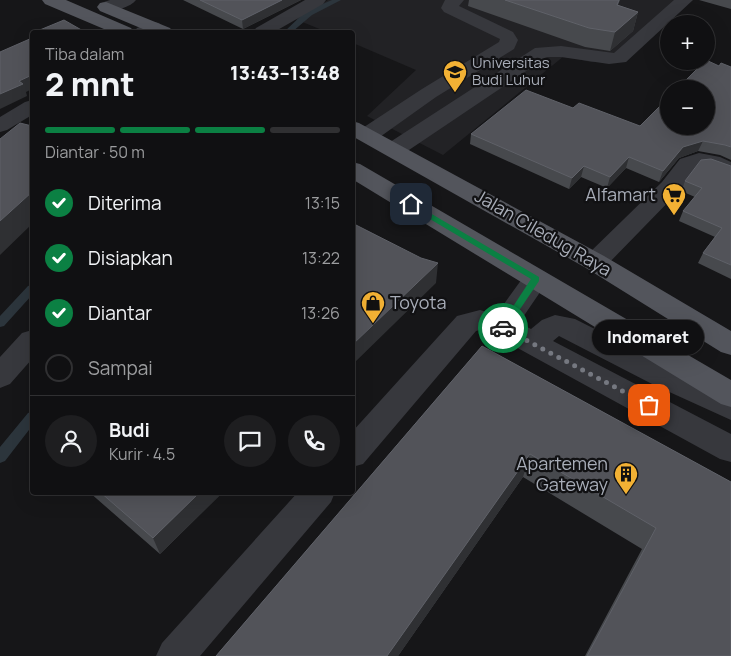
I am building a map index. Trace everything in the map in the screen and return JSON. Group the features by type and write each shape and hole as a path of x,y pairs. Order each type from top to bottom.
{"main road":[{"path":"51,0 120,30"},
{"path":"90,0 155,30"},
{"name":"Jalan Ciledug Raya","path":"358,136 396,149 595,262 731,344"},
{"path":"355,171 731,395"}],"street":[{"path":"107,7 127,0"},
{"path":"265,30 317,0"},
{"path":"358,136 507,45 509,40 507,36 450,8 455,0"},
{"path":"396,149 542,52 559,51 597,58 619,58 684,0"},
{"path":"507,45 536,56"},
{"path":"0,126 30,107"},
{"path":"595,262 670,187 688,164 699,160 712,162 731,170"},
{"path":"502,327 536,279"},
{"path":"355,451 467,323 480,320 502,327 731,449"},
{"path":"535,344 551,326 557,324 565,326 664,377 731,408"},
{"path":"0,376 30,343"},
{"path":"175,656 315,495"}],"shaded area":[{"name":"Universitas Budi Luhur","path":"328,0 691,0 674,15 660,15 660,27 619,62 591,62 564,56 443,155 367,116 416,70 355,44 355,30 322,30 295,19"}],"building":[{"path":"200,0 282,0 242,20"},
{"path":"505,0 619,0 617,5 638,12 615,32 589,28"},
{"path":"64,20 82,30 40,30"},
{"path":"30,39 30,76 19,81 23,84 0,94 0,52"},
{"path":"721,63 731,67 731,147 703,141 683,147 663,171 629,157 610,177 584,166 572,178 471,134 526,90 573,108 579,103 640,126 660,106 660,135 715,135 715,80 686,80 696,70 715,70 715,64 719,66"},
{"path":"20,123 30,126 30,194 0,221 0,139"},
{"path":"711,159 731,166 731,265 703,253 722,228 683,211 702,188 685,181 701,160"},
{"name":"Toyota","path":"355,225 421,258 438,263 355,342"},
{"name":"Apartemen Gateway","path":"482,346 731,482 731,656 587,656 656,528 530,454 387,656 216,656"},
{"path":"103,495 197,495 153,538"}],"waterway":[{"path":"290,30 309,13 338,0"},
{"path":"0,323 30,291"},
{"path":"0,457 30,420"}],"way so far":[{"path":"503,328 649,405"}],"place":[{"name":"Universitas Budi Luhur","path":"455,93"},
{"name":"Alfamart","path":"674,216"},
{"name":"Toyota","path":"373,324"},
{"name":"Indomaret","path":"649,405"},
{"name":"Apartemen Gateway","path":"626,495"}],"route":[{"path":"411,204 536,279 503,328"}]}
